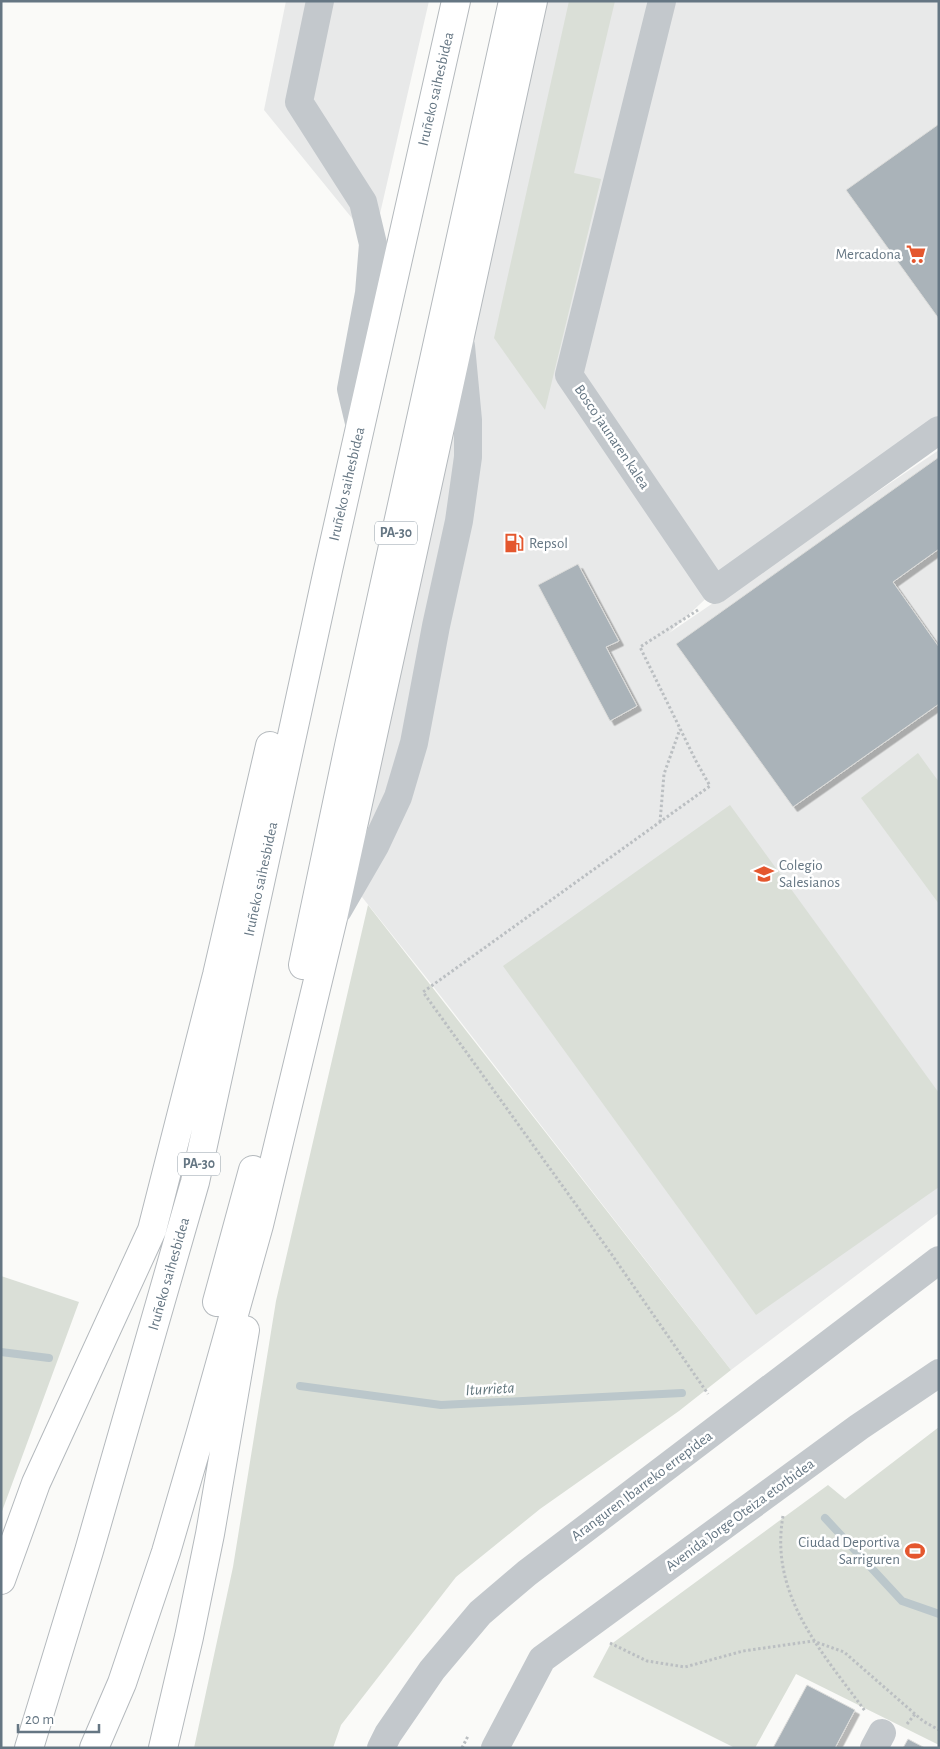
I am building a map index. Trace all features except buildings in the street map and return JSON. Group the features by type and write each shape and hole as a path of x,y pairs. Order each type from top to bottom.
{"highway":[{"name":"Iruñeko saihesbidea","path":"28,1748 89,1551 195,1182 328,570 456,1"},
{"name":"PA-30","path":"89,1748 152,1539 282,1065 347,756 513,1"},
{"path":"94,1748 122,1683 166,1552 259,1225 333,918 533,1"},
{"path":"1,1580 36,1483 152,1230 217,975 292,650 328,570"},
{"path":"163,1748 189,1638 210,1534 247,1320 260,1267 259,1225"}],"street":[{"path":"320,1 299,102 363,202 373,244 369,293 351,389 360,427"},
{"name":"Bosco jaunaren kalea","path":"662,1 570,375 715,590"},
{"path":"333,918 379,838 398,797 414,743 436,626 459,521 468,457 468,420 460,338"},
{"path":"715,590 939,430"},
{"name":"Aranguren Ibarreko errepidea","path":"382,1748 388,1734 432,1670 480,1613 527,1573 939,1260"},
{"name":"Avenida Jorge Oteiza etorbidea","path":"495,1748 542,1659 859,1427 939,1373"}],"path":[{"path":"708,1394 610,1252 423,992 710,786 640,647 697,611 715,590"},
{"path":"660,822 664,774 680,729"},
{"path":"784,1513 781,1528 781,1550 787,1584 798,1615 878,1740"},
{"path":"588,1626 600,1638 647,1661 685,1667 743,1651 813,1641 844,1652 924,1721 939,1730"},
{"path":"462,1748 471,1731"}],"shaded area":[{"path":"286,1 429,1 373,244 264,110"},
{"path":"522,1 939,1 939,429 715,590 669,633 939,450 939,1213 731,1370 350,882"},
{"path":"569,1 615,1 574,173 601,179 545,410 494,338"},
{"path":"918,753 939,782 939,904 861,798"},
{"path":"730,805 939,1093 939,1187 756,1315 503,966"},
{"path":"368,905 731,1370 679,1411 540,1509 456,1577 341,1725 333,1748 194,1748 233,1567 276,1301"},
{"path":"1,1276 79,1302 1,1514"},
{"path":"939,1427 939,1745 796,1674 755,1748 735,1748 593,1677 610,1645 828,1485 845,1499"}],"waterway":[{"path":"1,1352 49,1358"},
{"name":"Iturrieta","path":"300,1386 441,1405 682,1393"},
{"name":"Iturrieta","path":"825,1518 902,1601 939,1614"}],"place":[{"name":"Mercadona","path":"916,254"},
{"name":"Repsol","path":"514,543"},
{"name":"Colegio Salesianos","path":"764,874"},
{"name":"Ciudad Deportiva Sarriguren","path":"915,1551"}]}
